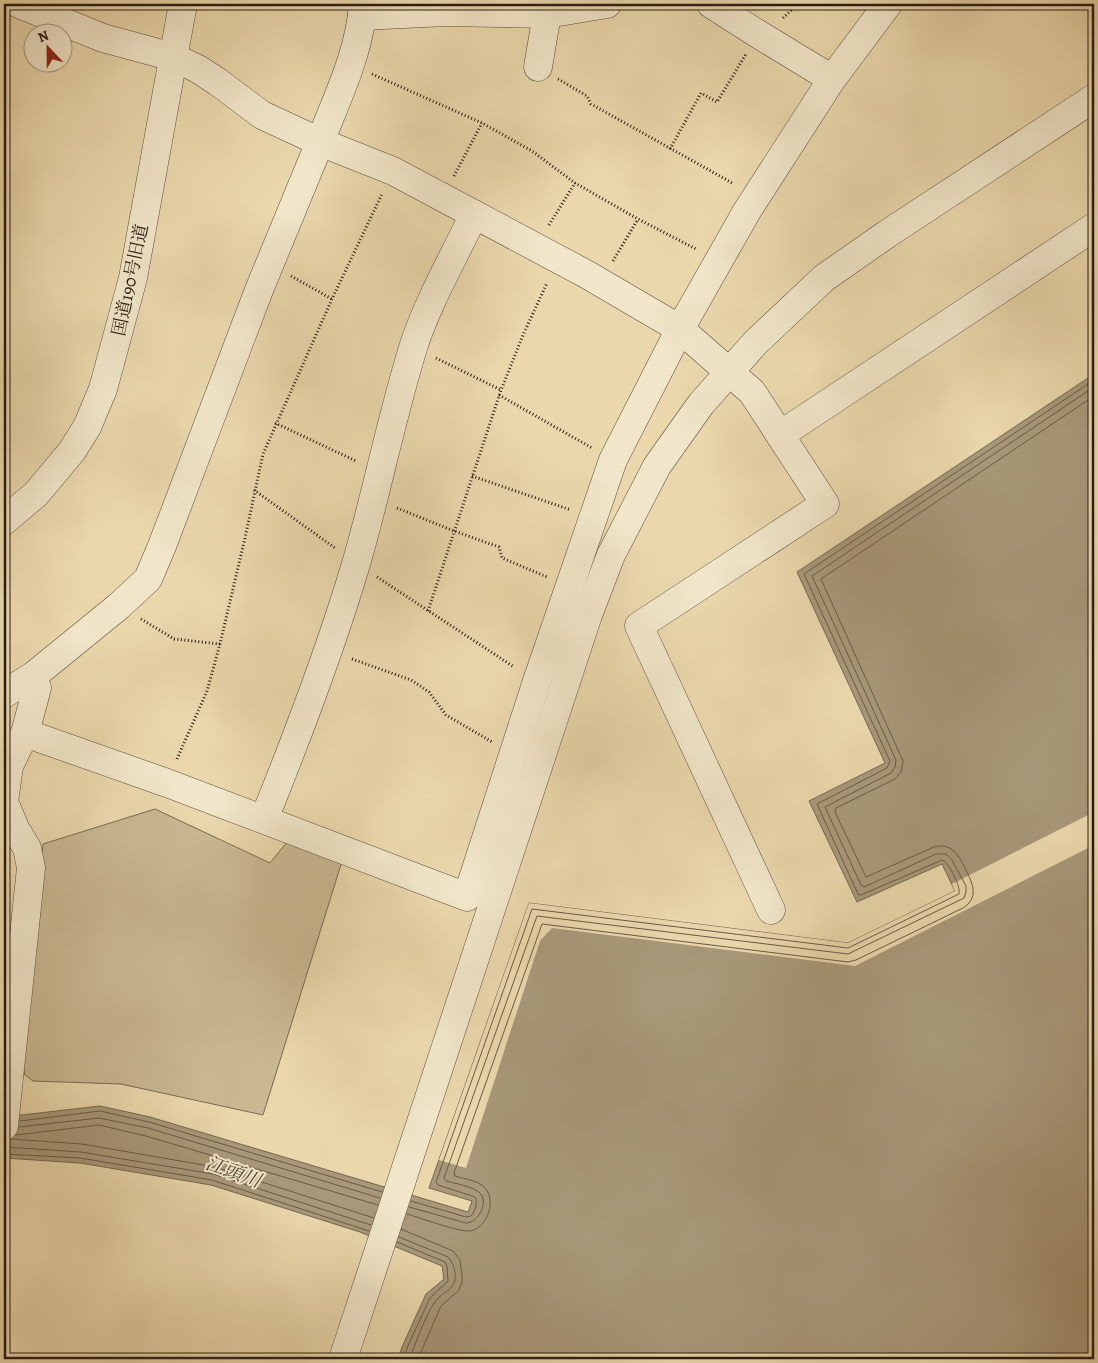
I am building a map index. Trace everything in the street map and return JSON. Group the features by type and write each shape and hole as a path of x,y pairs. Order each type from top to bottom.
{"street":[{"path":"19,4 103,38 173,57 198,69 218,82 262,115 320,142 393,171 547,253 680,329 752,392 825,504 639,626 771,910"},
{"name":"国道190号旧道","path":"4,521 36,494 72,451 87,427 103,390 133,278 183,4"},
{"path":"13,685 119,606 148,579 270,264 348,70 363,10 547,14 607,4"},
{"path":"711,4 832,79"},
{"path":"26,733 264,819 467,898 537,681 613,460 680,329 756,197 832,79 888,4"},
{"path":"538,67 547,14"},
{"path":"343,1359 579,644 611,555 657,466 701,404 728,372 824,278 887,234 1094,98"},
{"path":"264,819 311,702 356,564 392,421 414,346 436,292 474,214"},
{"path":"780,435 1094,228"},
{"path":"5,1118 31,868 26,848 4,802 9,766 26,733 37,688 13,685"}],"path":[{"path":"670,149 702,94 717,102 758,34 773,28 798,4"},
{"path":"538,67 587,96 591,104 756,197"},
{"path":"348,70 361,69 482,123 532,151 575,183 638,219 719,260"},
{"path":"442,197 482,123"},
{"path":"167,783 207,691 220,644 263,454 332,299 393,171"},
{"path":"428,611 499,395 522,335 547,253 575,183"},
{"path":"601,283 638,219"},
{"path":"270,264 332,299"},
{"path":"414,346 501,390"},
{"path":"499,395 613,460"},
{"path":"276,423 380,472"},
{"path":"472,476 593,518"},
{"path":"254,490 356,564 537,681"},
{"path":"374,498 454,532 499,547 502,558 570,587"},
{"path":"119,606 174,639 220,644"},
{"path":"328,650 411,680 429,692 446,715 514,756"}],"shaded area":[{"path":"155,809 270,863 292,836 343,858 263,1115 121,1084 33,1081 25,1075 20,1056 43,844"}],"water":[{"name":"江頭川","path":"1094,374 1094,1359 398,1359 426,1294 444,1279 442,1266 360,1232 211,1185 80,1163 4,1158 4,1117 100,1106 150,1117 468,1212 472,1201 429,1188 529,903 848,943 955,891 942,864 857,902 809,801 885,763 797,572"}],"pier":[{"path":"1094,812 1094,845 855,966 552,928 540,941 466,1168 439,1160 529,903 848,943 955,891 952,884"}]}
